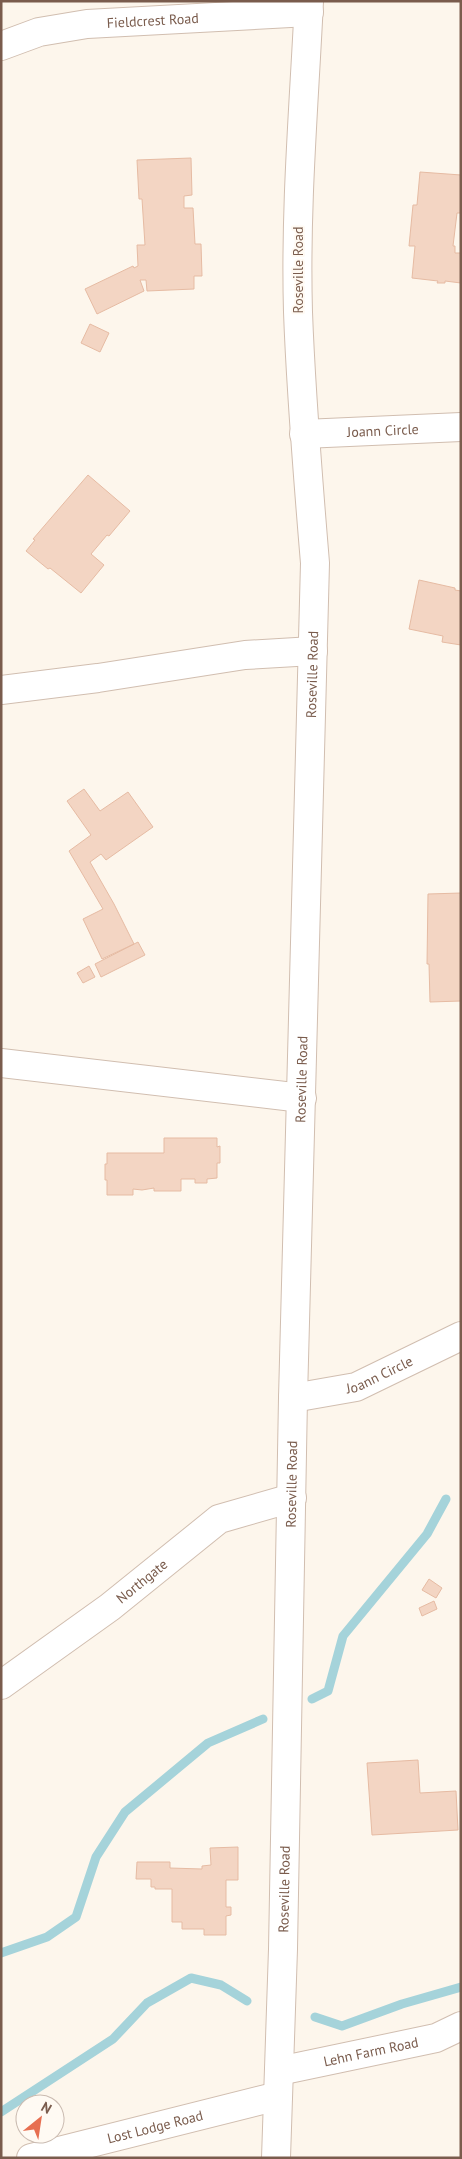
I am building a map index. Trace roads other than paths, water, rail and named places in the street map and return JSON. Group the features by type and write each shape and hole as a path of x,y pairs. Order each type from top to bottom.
{"street":[{"name":"Fieldcrest Road","path":"1,46 39,32 87,24 309,7"},
{"name":"Roseville Road","path":"276,2158 293,1398 315,562 304,434 298,311 298,190 309,7"},
{"name":"Joann Circle","path":"304,434 461,428"},
{"path":"1,690 98,678 245,655 313,651"},
{"path":"1,1064 302,1098"},
{"name":"Joann Circle","path":"293,1398 356,1387 461,1336"},
{"name":"Northgate","path":"1,1685 110,1607 218,1519 292,1498"},
{"name":"Lehn Farm Road","path":"278,2084 436,2038 461,2026"},
{"name":"Lost Lodge Road","path":"30,2158 278,2084"}],"waterway":[{"path":"312,1699 328,1691 343,1636 427,1534 446,1499"},
{"path":"1,1953 47,1937 76,1917 96,1857 125,1812 208,1743 263,1719"},
{"path":"1,2112 113,2039 147,2003 191,1978 221,1985 247,2001"},
{"path":"315,2017 342,2026 402,2004 461,1987"}]}
